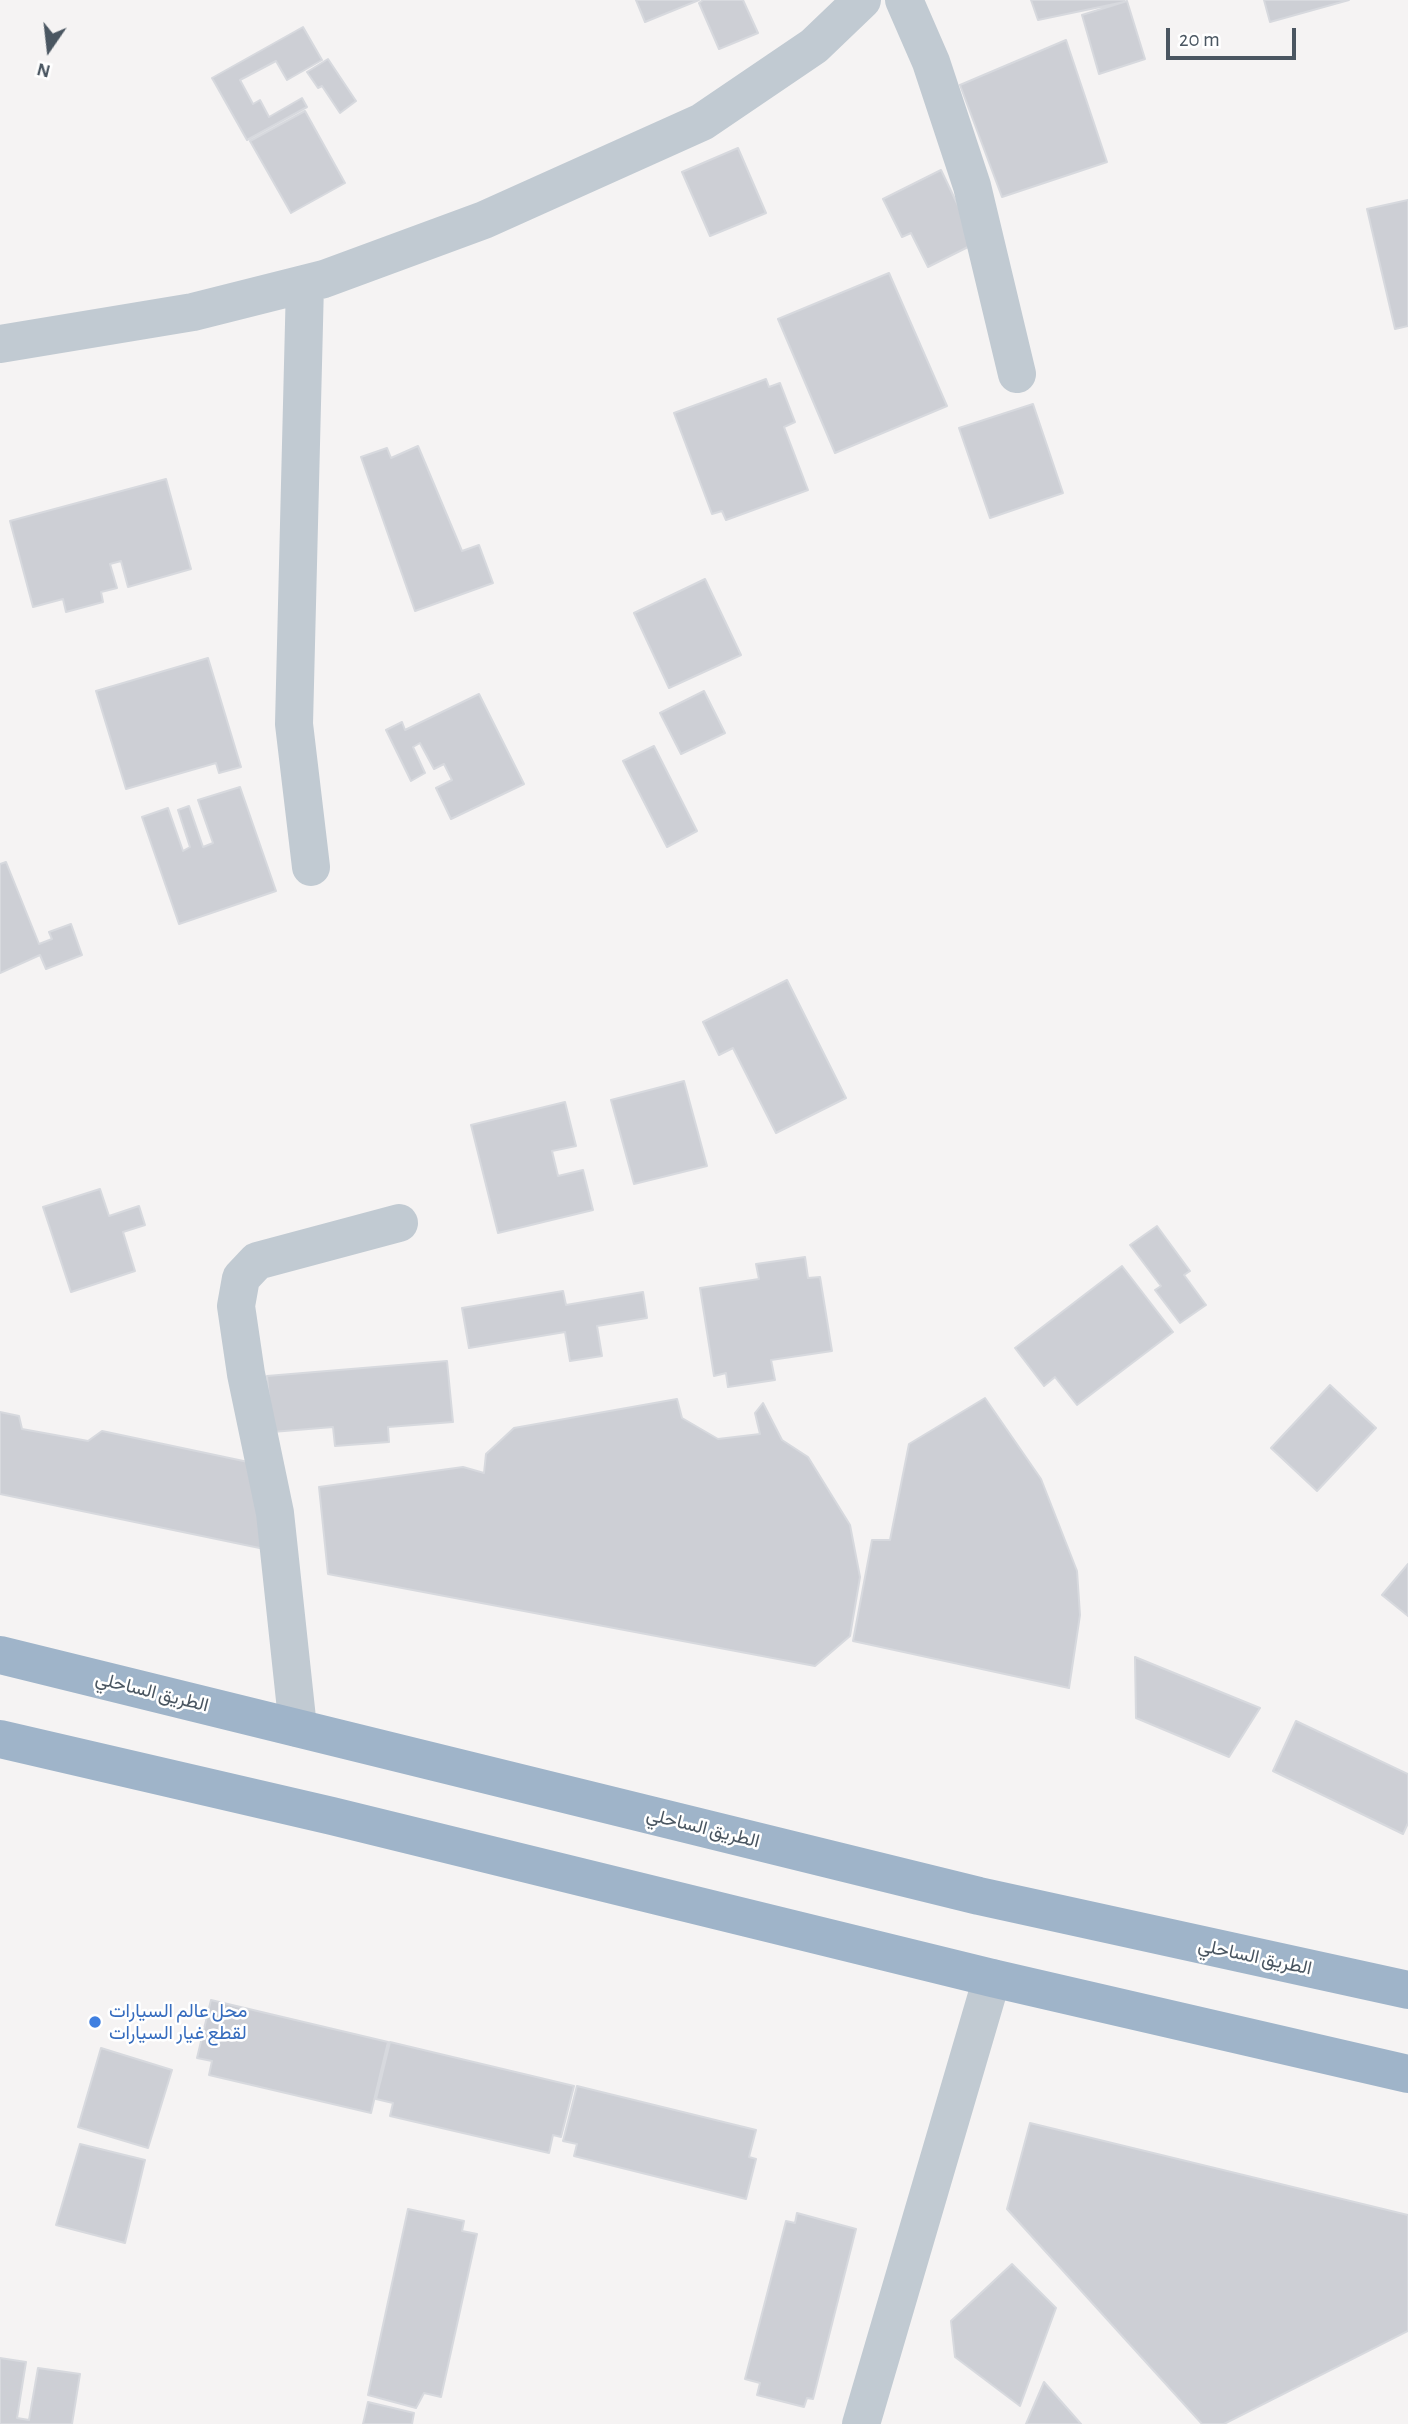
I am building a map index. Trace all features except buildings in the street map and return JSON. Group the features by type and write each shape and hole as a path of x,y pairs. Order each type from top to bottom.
{"highway":[{"name":"الطريق الساحلي","path":"0,1656 979,1896 1408,1990"},
{"path":"0,1739 332,1816 992,1978 1408,2074"}],"street":[{"path":"0,344 193,312 305,284 484,220 702,122 814,46 862,0"},
{"path":"904,0 931,62 972,186 1017,374"},
{"path":"305,284 294,724 311,867"},
{"path":"298,1728 275,1513 246,1374 236,1306 241,1278 257,1261 399,1223"},
{"path":"861,2424 992,1978"}],"place":[{"name":"محل عالم السيارات لقطع غيار السيارات","path":"95,2022"}]}
